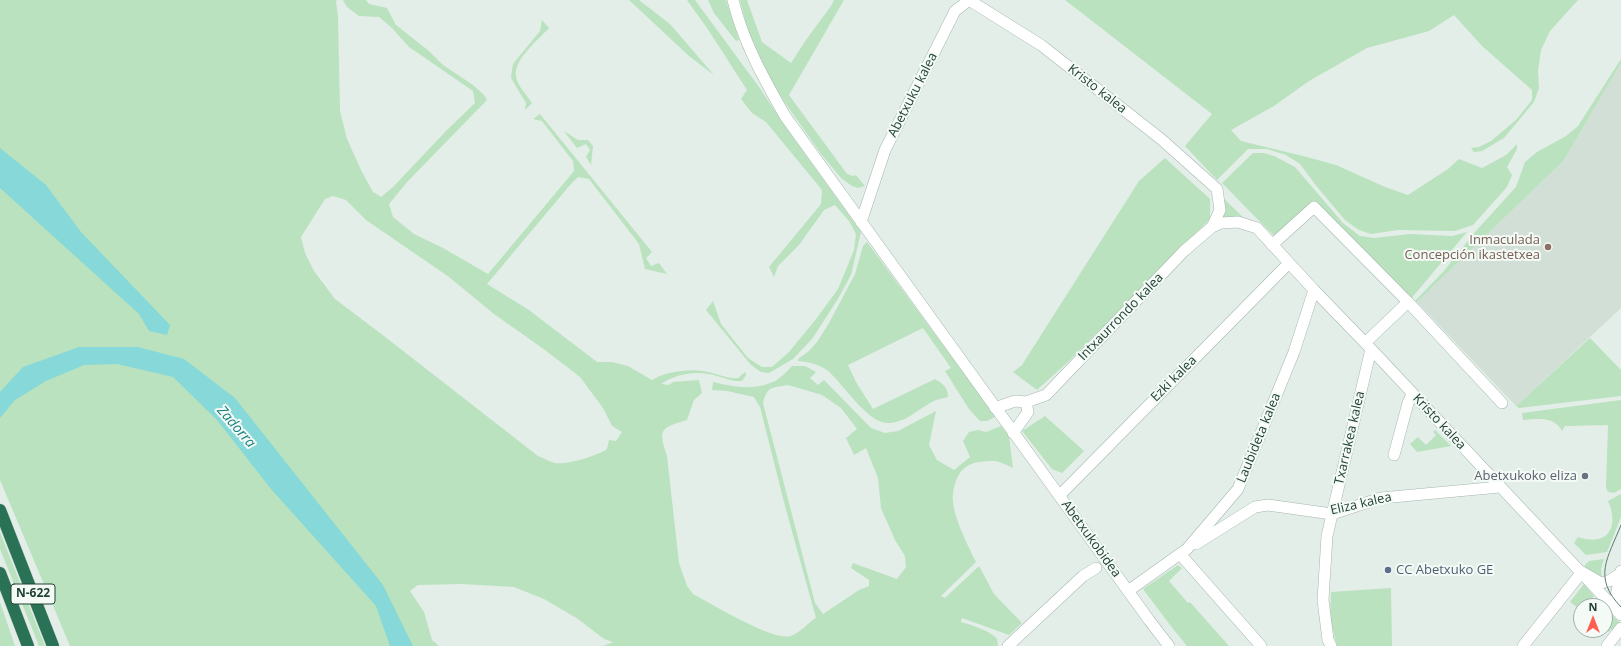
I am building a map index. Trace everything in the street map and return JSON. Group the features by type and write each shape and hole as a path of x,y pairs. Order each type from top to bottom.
{"highway":[{"name":"N-622","path":"0,510 53,646"},
{"name":"N-622","path":"0,573 28,646"}],"street":[{"name":"Abetxukobidea","path":"733,0 748,46 762,77 785,116 1013,433 1060,495 1169,646"},
{"name":"Abetxuku kalea","path":"861,222 885,150 955,11 969,0"},
{"name":"Kristo kalea","path":"969,0 1041,46 1161,139 1217,189"},
{"name":"Intxaurrondo kalea","path":"995,408 1015,401 1026,402 1046,394 1184,251 1212,226 1220,210 1217,189"},
{"path":"1272,245 1314,207 1408,302 1502,403"},
{"name":"Kristo kalea","path":"1212,226 1221,223 1238,222 1257,228 1412,394 1582,572 1619,614"},
{"name":"Ezki kalea","path":"1060,495 1289,263"},
{"name":"Laubideta kalea","path":"1128,591 1184,552 1238,489 1294,352 1314,290"},
{"path":"1368,346 1408,302"},
{"name":"Txarrakea kalea","path":"1331,646 1328,640 1323,600 1327,536 1368,346"},
{"path":"1394,455 1408,403 1412,394"},
{"path":"1013,433 1028,412 1026,402"},
{"name":"Eliza kalea","path":"1184,552 1255,507 1268,505 1332,514 1381,498 1500,487"},
{"path":"1184,552 1261,646"},
{"path":"1008,646 1078,581 1096,568"},
{"path":"1523,646 1582,572 1601,583 1609,581 1620,572"},
{"path":"1619,614 1615,601 1620,572"},
{"path":"1607,646 1621,628"}],"shaded area":[{"name":"Inmaculada Concepción ikastetxea","path":"1621,63 1621,308 1516,406 1417,302 1564,160"}],"green space":[{"path":"0,0 337,0 340,111 347,139 362,172 373,192 381,197 393,187 475,103 473,91 409,47 392,28 379,17 359,16 347,7 343,0 366,0 369,4 387,8 396,25 429,51 443,65 473,85 484,95 487,100 408,181 389,204 393,217 414,234 443,248 488,274 574,171 573,161 542,121 533,119 540,114 652,252 646,258 651,266 659,263 667,274 645,269 639,244 589,179 578,177 487,284 529,310 597,362 612,362 628,366 652,380 672,372 687,370 701,371 734,378 738,378 745,372 746,375 742,381 733,381 709,374 690,373 672,378 661,384 669,385 673,382 699,380 702,393 694,400 687,420 666,428 662,435 667,456 679,563 687,586 693,594 757,628 783,636 791,636 795,634 816,618 785,506 760,407 754,397 727,391 712,390 713,382 744,387 767,384 775,381 792,366 805,366 816,372 810,378 818,385 824,380 871,428 885,433 898,431 936,411 929,445 937,460 954,470 970,457 963,441 969,432 978,430 986,432 1001,426 1009,436 1013,468 996,461 978,462 967,466 959,474 953,492 954,509 960,528 976,562 941,596 945,598 979,566 994,594 1022,623 1009,635 962,618 961,622 995,636 998,646 603,646 613,642 604,639 578,619 544,599 514,587 462,584 418,585 410,591 424,612 432,640 439,646 70,646 0,480","holes":["333,196 346,200 366,220 449,277 494,314 580,377 603,408 612,426 622,432 616,441 609,440 607,449 602,452 567,463 555,463 538,456 335,299 314,271 305,253 301,237 325,199","788,385 822,395 841,408 857,429 846,438 854,455 866,448 878,478 881,508 895,540 905,556 906,567 897,579 853,563 851,568 869,580 869,586 859,590 823,614 815,603 763,403 768,391"]},
{"path":"629,0 639,0 670,24 714,75 689,56"},
{"path":"687,0 695,0 759,87 787,129 861,232 851,275 838,299 812,339 793,359 769,373 761,372 751,365 706,310 713,301 721,324 748,358 762,367 772,367 789,352 838,289 854,250 856,234 849,221 835,205 824,210 799,245 778,266 774,277 769,267 821,204 822,190 766,122 752,113 741,99 747,90"},
{"path":"708,0 726,0 739,40 736,41 714,13"},
{"path":"740,0 747,0 762,42 791,63 834,0 844,0 789,95 847,174 853,176 856,175 865,186 858,188 852,186 841,178 821,154 781,97 765,71 748,33"},
{"path":"1065,0 1578,0 1550,31 1541,50 1538,71 1539,88 1534,102 1504,138 1482,151 1474,152 1471,148 1479,147 1491,141 1516,120 1532,100 1532,90 1482,46 1454,15 1429,31 1367,48 1309,81 1274,106 1231,130 1241,141 1336,165 1385,187 1408,195 1448,169 1459,159 1482,168 1506,155 1517,144 1517,149 1507,167 1512,175 1507,187 1473,225 1455,231 1398,230 1371,234 1359,230 1345,220 1300,164 1286,155 1267,149 1248,149 1217,180 1185,146 1212,114"},
{"path":"542,20 549,28 522,57 516,70 518,83 532,103 525,110 526,103 511,78 513,64 540,31"},
{"path":"1621,59 1621,63 1564,160 1417,302 1413,303 1443,272 1475,232 1516,187 1525,162 1537,152 1566,136 1578,126"},
{"path":"564,131 578,140 588,140 593,146 591,165 586,157 590,150 586,144 577,148"},
{"path":"1253,153 1264,153 1274,156 1295,167 1343,223 1360,236 1374,238 1410,234 1452,236 1467,232 1410,300 1316,202 1276,238 1222,183"},
{"path":"1165,158 1210,199 1210,219 1070,360 1037,390 1013,372 1022,365 1139,181"},
{"path":"1223,198 1244,218 1220,218"},
{"path":"867,242 995,417 987,421 980,421 969,409 945,371 951,368 923,328 848,365 856,382 873,409 935,379 946,388 948,397 936,400 908,417 896,422 881,422 864,411 827,370 820,366 798,361 799,358 809,351 817,342 829,323 855,274 863,246"},
{"path":"1590,338 1621,370 1621,396 1519,408 1516,406"},
{"path":"1621,400 1621,489 1614,493 1608,492 1606,488 1608,425 1565,426 1562,431 1559,426 1550,421 1540,419 1523,420 1522,413"},
{"path":"1045,416 1084,451 1062,473 1052,469 1022,431"},
{"path":"1435,430 1451,446 1417,452 1410,444 1418,437 1426,445 1436,435 1433,432"},
{"path":"1621,494 1621,517 1607,552 1586,555 1574,543 1578,537 1597,539 1608,533 1611,527 1612,519 1608,501"},
{"path":"0,532 45,646 39,646 0,549"},
{"path":"1604,559 1601,569 1602,580 1592,575 1584,566 1589,561"},
{"path":"1178,565 1182,568 1169,581 1229,646 1187,646 1143,589"},
{"path":"1584,584 1594,596 1592,598 1573,598"},
{"path":"1391,588 1392,646 1337,646 1330,619 1331,592"},
{"path":"0,602 15,646 0,646"},
{"path":"1613,616 1621,624 1615,632 1613,630"}],"water":[{"path":"0,148 46,185 81,232 170,325 167,335 149,331 139,314 0,188"},
{"name":"Zadorra","path":"79,347 138,347 184,359 235,398 383,585 413,646 390,646 376,606 271,489 217,420 173,377 117,364 84,365 46,381 15,400 0,418 0,392 23,367"}],"tram line":[{"path":"1621,525 1605,567 1607,586 1612,596 1621,607"}],"place":[{"name":"Inmaculada Concepción ikastetxea","path":"1548,247"},
{"name":"Abetxukoko eliza","path":"1585,476"},
{"name":"CC Abetxuko GE","path":"1388,570"}]}
